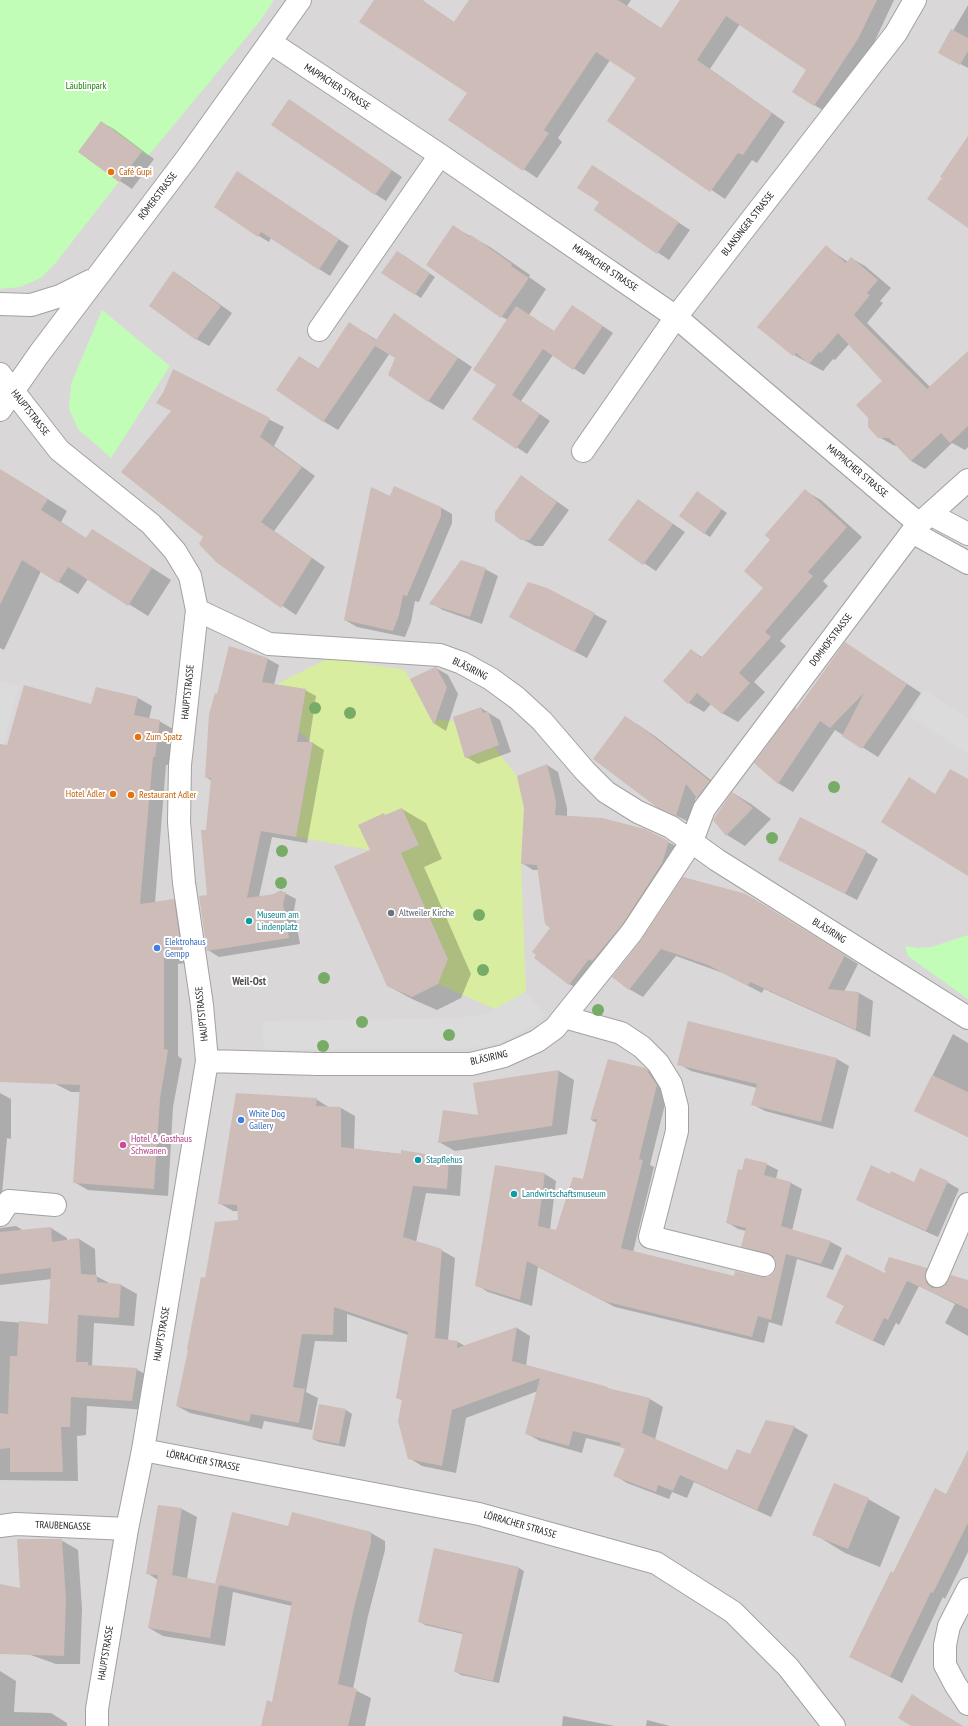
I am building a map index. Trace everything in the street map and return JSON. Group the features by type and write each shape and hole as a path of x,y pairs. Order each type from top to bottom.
{"street":[{"name":"RÖMERSTRASSE","path":"0,410 6,382 97,277 188,158 300,0"},
{"name":"BLANSINGER STRASSE","path":"583,451 676,317 896,33 915,0"},
{"name":"MAPPACHER STRASSE","path":"270,42 440,155 676,317 920,523"},
{"path":"319,330 440,155"},
{"path":"0,304 31,305 60,296 97,277"},
{"name":"HAUPTSTRASSE","path":"6,382 59,450 151,524 176,550 190,576 197,610 180,765 179,822 184,883 202,1005 207,1062 143,1450 126,1529 97,1709 97,1726"},
{"name":"DOMHOFSTRASSE","path":"704,809 920,523 968,480"},
{"path":"920,523 968,534"},
{"path":"920,523 968,562"},
{"name":"BLÄSIRING","path":"197,610 269,644 440,655 462,663 491,679 517,698 542,721 585,771 606,792 638,812 671,827 717,860 968,1018"},
{"name":"BLÄSIRING","path":"207,1062 471,1064 504,1056 537,1041 555,1028 632,932 692,841 704,809"},
{"path":"564,1017 621,1033 642,1047 658,1063 671,1084 677,1107 677,1132 650,1237 764,1265"},
{"path":"0,1214 9,1201 55,1205"},
{"path":"937,1276 968,1204"},
{"name":"LÖRRACHER STRASSE","path":"143,1450 479,1514 656,1563 733,1612 788,1667 834,1726"},
{"name":"TRAUBENGASSE","path":"0,1526 16,1524 126,1529"},
{"path":"968,1589 949,1626 945,1652 945,1665 968,1704"}],"shaded area":[{"path":"0,0 968,0 968,1726 0,1726"},
{"path":"0,681 19,686 3,744 0,744"},
{"path":"925,690 968,718 968,754 909,716"},
{"path":"526,992 546,1015 527,1029 500,1043 467,1049 264,1049 262,1021 458,1018 485,1014"}],"green space":[{"name":"Läublinpark","path":"0,0 274,0 260,21 148,156 142,152 55,264 41,278 20,287 0,289"},
{"path":"102,310 170,366 111,458 78,429 69,409 71,384"},
{"path":"329,658 405,670 431,719 454,721 465,758 494,747 517,776 524,808 521,864 526,992 495,1009 438,984 448,959 401,853 419,845 402,808 385,815 384,814 370,850 296,837 313,743 273,711 277,684"},
{"path":"968,935 968,999 908,956 905,946 918,948 931,947"}],"building":[{"path":"374,0 422,0 454,22 469,0 618,0 661,28 680,0 877,0 858,39 814,106 792,92 806,70 726,16 697,60 772,113 743,155 738,153 710,192 607,121 636,78 596,52 544,130 549,133 523,171 448,120 467,93 359,22"},
{"path":"951,29 968,38 968,51 960,65 938,53"},
{"path":"289,99 392,170 375,195 271,125"},
{"path":"101,121 142,151 119,182 78,152"},
{"path":"968,136 968,228 927,199"},
{"path":"592,165 679,222 657,254 594,210 599,202 577,188"},
{"path":"237,171 339,239 319,270 261,232 258,237 214,207"},
{"path":"453,225 470,237 471,235 529,278 501,318 426,265"},
{"path":"826,245 846,263 851,257 878,280 867,293 870,295 854,315 927,389 968,351 968,426 950,443 941,433 911,461 889,438 878,438 868,427 868,418 856,405 882,381 838,333 821,353 819,352 809,364 796,353 793,356 757,327"},
{"path":"397,251 430,273 415,295 381,273"},
{"path":"173,271 221,306 196,340 149,306"},
{"path":"572,305 603,326 573,370 543,349 512,395 540,414 516,449 472,419 496,385 473,370 516,306 554,331"},
{"path":"394,313 458,358 428,402 388,375 395,358 375,346 323,422 276,390 299,356 318,369 349,322 376,340"},
{"path":"173,369 270,418 260,437 302,467 261,522 312,558 281,608 216,562 199,544 203,537 121,472 171,411 156,403 163,393"},
{"path":"0,469 48,499 41,510 86,538 92,529 152,568 128,606 68,567 58,583 22,560 0,605"},
{"path":"521,475 557,502 530,540 521,540 495,521 495,512"},
{"path":"394,486 441,507 441,516 407,596 403,595 399,615 393,631 344,620 371,487 390,496"},
{"path":"805,489 847,527 808,572 813,576 765,632 771,637 739,673 750,683 722,714 697,693 688,704 663,681 691,649 701,658 763,588 744,571 770,540 765,535"},
{"path":"697,491 722,509 704,534 679,516"},
{"path":"638,499 673,524 643,565 608,540"},
{"path":"461,560 486,568 470,617 429,604"},
{"path":"528,582 547,588 595,613 574,652 509,617"},
{"path":"845,642 907,684 862,749 842,736 864,693 830,728 820,721 778,784 754,763 795,708 797,709"},
{"path":"229,646 268,658 262,682 306,689 297,742 313,742 296,837 261,831 247,898 274,894 281,890 281,892 286,892 283,904 289,938 207,951 199,896 207,895 201,830 206,830 211,778 205,778 209,714 215,693 217,694"},
{"path":"435,667 447,687 434,725 410,679"},
{"path":"24,685 91,704 96,687 138,697 134,715 160,720 155,757 153,757 140,904 174,899 182,954 164,956 164,1049 168,1050 160,1099 154,1189 73,1183 80,1085 0,1082 0,744 7,745"},
{"path":"481,707 483,713 488,711 499,745 465,758 453,717"},
{"path":"625,716 644,729 710,781 697,798 686,784 676,816 658,808 593,759"},
{"path":"547,764 556,801 555,815 602,818 645,829 669,841 662,863 622,925 592,961 589,959 569,985 534,958 536,955 532,952 550,928 545,924 537,865 521,864 524,808 517,776"},
{"path":"950,769 968,779 968,876 881,822 909,777 935,794"},
{"path":"732,792 753,808 726,836 713,820"},
{"name":"Altweiler Kirche","path":"402,808 419,845 401,853 448,959 438,984 412,997 387,986 334,866 370,850 358,825 384,813 385,815"},
{"path":"800,817 867,851 845,894 778,860"},
{"path":"683,877 746,894 845,955 828,989 859,992 856,1030 750,982 748,986 708,965 661,949 629,990 612,977 642,939"},
{"path":"688,1021 837,1058 821,1122 751,1105 757,1084 677,1065"},
{"path":"608,1059 645,1068 657,1085 639,1159 643,1160 621,1248 734,1276 735,1271 761,1277 768,1277 773,1274 776,1268 776,1261 773,1256 767,1253 741,1247 746,1228 726,1223 738,1169 742,1170 745,1158 767,1163 764,1175 791,1182 781,1226 831,1241 821,1264 786,1254 771,1320 758,1316 752,1337 603,1301 527,1261 520,1300 475,1286 495,1165 545,1173 538,1226 556,1230 573,1177 583,1179 597,1119 590,1120"},
{"path":"559,1070 552,1126 438,1143 443,1110 478,1115 473,1083"},
{"path":"932,1075 968,1092 968,1137 914,1111"},
{"path":"236,1093 317,1098 316,1106 341,1107 341,1147 401,1154 401,1150 449,1158 447,1189 413,1186 403,1237 442,1249 435,1338 458,1341 457,1348 517,1327 512,1361 608,1387 607,1388 650,1398 642,1433 727,1470 737,1449 750,1454 766,1420 795,1426 757,1510 680,1475 673,1491 658,1485 656,1492 613,1476 625,1449 620,1447 621,1443 573,1431 569,1446 525,1434 540,1378 452,1410 442,1466 408,1459 398,1421 402,1400 396,1398 408,1332 334,1307 333,1335 302,1334 293,1387 305,1389 299,1423 251,1414 249,1422 176,1406 201,1277 205,1278 215,1222 238,1220 237,1205 218,1204"},
{"path":"871,1165 890,1174 891,1171 914,1182 920,1168 948,1181 926,1231 856,1200"},
{"path":"51,1227 52,1242 79,1238 81,1274 97,1275 97,1282 121,1284 119,1318 78,1315 76,1362 88,1362 88,1365 137,1368 132,1401 71,1397 70,1427 61,1427 63,1472 10,1472 10,1448 0,1449 0,1413 8,1414 10,1356 17,1356 19,1321 48,1324 51,1268 0,1274 0,1232"},
{"path":"846,1254 885,1273 886,1271 884,1270 889,1257 927,1268 925,1278 927,1284 932,1288 944,1286 951,1275 968,1280 968,1309 907,1281 888,1320 884,1318 873,1341 835,1323 844,1306 826,1297"},
{"path":"319,1404 346,1409 339,1444 312,1439"},
{"path":"968,1450 968,1523 933,1593 931,1592 890,1677 849,1657 891,1571 893,1573 935,1488 946,1494"},
{"path":"834,1483 869,1498 848,1549 812,1535"},
{"path":"158,1505 182,1508 172,1575 215,1584 232,1512 288,1526 292,1512 371,1532 371,1542 354,1608 338,1684 357,1689 348,1726 261,1726 267,1700 272,1702 292,1602 219,1585 210,1638 148,1628 158,1575 146,1574"},
{"path":"17,1539 62,1539 66,1599 64,1656 0,1654 0,1584 20,1588"},
{"path":"434,1548 519,1567 493,1681 454,1672 463,1633 418,1622"},
{"path":"912,1694 963,1726 911,1726 898,1718"}],"place":[{"name":"Café Gupi","path":"111,172"},
{"name":"Zum Spatz","path":"138,737"},
{"name":"Hotel Adler","path":"113,794"},
{"name":"Restaurant Adler","path":"131,795"},
{"name":"Altweiler Kirche","path":"391,913"},
{"name":"Museum am Lindenplatz","path":"249,921"},
{"name":"Elektrohaus Gempp","path":"157,948"},
{"name":"White Dog Gallery","path":"241,1120"},
{"name":"Hotel & Gasthaus Schwanen","path":"123,1145"},
{"name":"Stapflehus","path":"418,1160"},
{"name":"Landwirtschaftsmuseum","path":"514,1194"}],"district":[{"name":"Weil-Ost","path":"249,982"}]}
